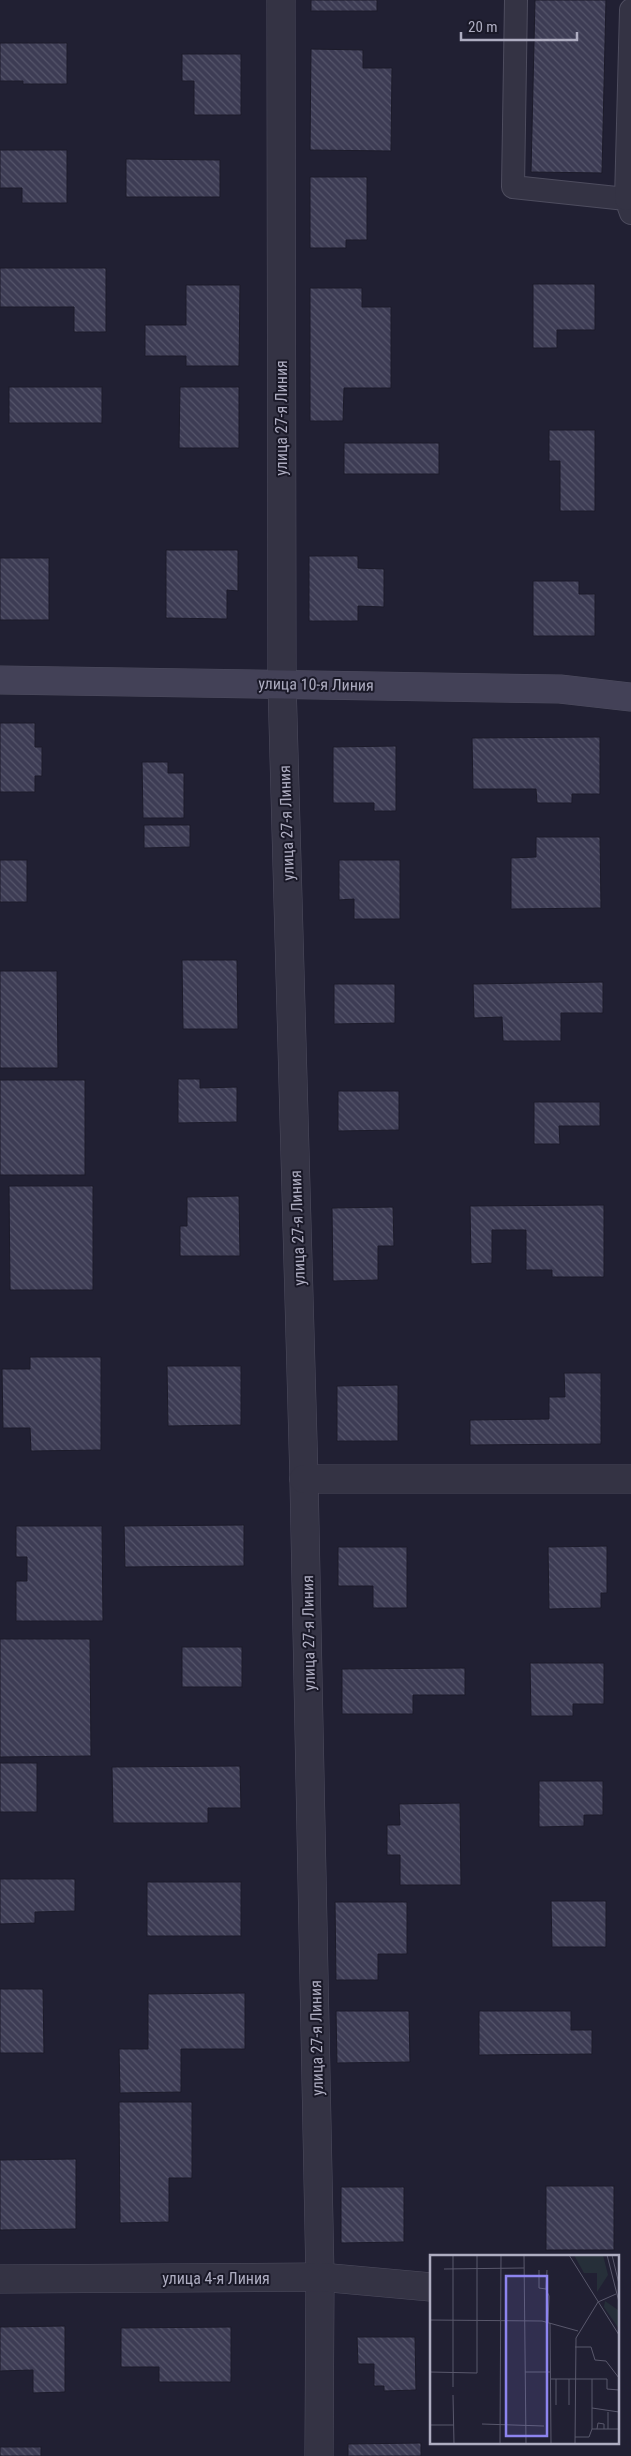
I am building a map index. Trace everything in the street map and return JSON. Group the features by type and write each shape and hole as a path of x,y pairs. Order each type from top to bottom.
{"street":[{"name":"улица 27-я Линия","path":"281,0 282,683 304,1479 320,2277 319,2456"},
{"name":"улица 10-я Линия","path":"0,680 282,683 560,689 631,697"},
{"path":"304,1479 631,1479"},
{"name":"улица 4-я Линия","path":"0,2279 320,2277 430,2287"}],"lane":[{"path":"516,0 514,187 628,206 631,10"}],"building":[{"path":"311,0 377,0 377,11 311,11"},
{"path":"535,0 606,0 602,173 531,172"},
{"path":"0,43 67,43 67,84 23,84 23,81 0,81"},
{"path":"311,49 363,50 363,68 392,68 391,151 310,150"},
{"path":"182,54 241,54 241,115 194,115 194,81 182,81"},
{"path":"0,150 67,150 67,203 22,203 22,188 0,188"},
{"path":"126,159 220,160 220,197 126,197"},
{"path":"310,177 367,177 367,240 346,240 346,248 310,248"},
{"path":"0,268 106,268 106,332 74,332 74,307 0,307"},
{"path":"533,284 595,284 595,330 557,330 557,348 533,348"},
{"path":"186,285 240,285 239,366 186,366 186,356 145,356 145,325 186,325"},
{"path":"310,288 362,288 362,307 391,307 391,388 344,388 343,421 310,421"},
{"path":"9,387 102,387 102,423 9,423"},
{"path":"180,387 239,387 239,448 179,448"},
{"path":"549,430 595,430 595,511 560,511 560,461 549,461"},
{"path":"344,443 439,443 439,474 344,474"},
{"path":"166,550 238,550 238,591 227,590 227,619 166,618"},
{"path":"309,556 358,556 358,568 384,569 384,607 358,606 358,621 309,621"},
{"path":"0,558 49,558 49,620 0,620"},
{"path":"533,581 579,581 579,594 595,594 595,636 533,636"},
{"path":"0,723 35,723 35,747 42,747 42,776 35,776 35,792 0,792"},
{"path":"600,737 600,794 572,794 572,803 537,803 536,789 473,789 472,738"},
{"path":"396,746 396,811 374,811 374,803 333,803 333,747"},
{"path":"142,762 168,762 168,773 184,773 184,818 143,818"},
{"path":"144,825 190,825 190,847 144,848"},
{"path":"536,837 600,837 601,908 511,909 511,858 536,857"},
{"path":"0,860 27,860 27,902 0,902"},
{"path":"339,860 400,860 400,919 354,919 354,899 339,900"},
{"path":"182,960 237,960 238,1029 183,1029"},
{"path":"0,971 57,971 58,1068 0,1068"},
{"path":"603,982 603,1013 561,1013 561,1041 503,1041 502,1017 474,1018 473,984"},
{"path":"334,984 395,984 395,1023 334,1024"},
{"path":"178,1079 200,1079 200,1088 237,1087 237,1122 178,1123"},
{"path":"0,1080 85,1080 85,1175 0,1175"},
{"path":"338,1091 399,1091 399,1130 338,1131"},
{"path":"534,1102 600,1102 600,1126 559,1126 560,1144 534,1144"},
{"path":"9,1186 93,1186 93,1290 10,1290"},
{"path":"239,1196 240,1256 180,1256 180,1226 187,1226 187,1197"},
{"path":"604,1205 604,1277 552,1277 552,1270 526,1270 526,1230 492,1230 492,1263 471,1264 470,1206"},
{"path":"393,1207 394,1246 378,1246 378,1280 333,1281 332,1208"},
{"path":"30,1357 101,1357 101,1450 31,1451 30,1428 3,1428 2,1369 30,1369"},
{"path":"167,1366 241,1366 241,1425 168,1426"},
{"path":"564,1373 601,1373 601,1444 470,1445 470,1420 549,1419 549,1397 565,1397"},
{"path":"398,1385 398,1441 337,1441 337,1386"},
{"path":"244,1525 244,1566 125,1567 124,1526"},
{"path":"16,1526 102,1526 103,1621 16,1621 16,1581 27,1581 27,1557 16,1557"},
{"path":"607,1546 607,1593 601,1593 601,1608 549,1609 548,1547"},
{"path":"338,1547 407,1547 407,1608 373,1608 373,1586 338,1586"},
{"path":"0,1639 90,1639 91,1756 0,1757"},
{"path":"182,1647 242,1647 242,1687 182,1687"},
{"path":"530,1663 604,1663 604,1704 573,1704 573,1716 531,1716"},
{"path":"465,1668 465,1695 413,1695 413,1714 342,1714 342,1669"},
{"path":"0,1763 37,1763 37,1812 0,1812"},
{"path":"240,1766 241,1808 208,1808 208,1823 113,1823 112,1767"},
{"path":"539,1781 603,1781 603,1815 584,1815 584,1826 539,1827"},
{"path":"460,1803 461,1885 400,1885 400,1855 387,1855 387,1825 400,1825 399,1804"},
{"path":"0,1879 75,1879 75,1911 35,1912 35,1923 0,1924"},
{"path":"147,1882 241,1882 241,1936 147,1936"},
{"path":"551,1901 606,1901 606,1947 552,1947"},
{"path":"335,1902 407,1902 407,1954 378,1954 378,1980 336,1980"},
{"path":"0,1989 43,1989 44,2053 0,2053"},
{"path":"245,1993 245,2049 181,2049 181,2092 120,2093 119,2049 148,2049 148,1994"},
{"path":"336,2011 409,2011 410,2062 337,2063"},
{"path":"479,2011 571,2011 571,2030 592,2030 592,2054 479,2055"},
{"path":"119,2102 192,2102 192,2178 169,2178 169,2222 120,2223"},
{"path":"76,2159 76,2229 0,2230 0,2160"},
{"path":"546,2186 614,2186 614,2250 546,2250"},
{"path":"341,2187 404,2187 404,2242 341,2243"},
{"path":"65,2326 65,2392 33,2393 33,2370 0,2371 0,2327"},
{"path":"231,2327 231,2382 159,2382 159,2367 121,2367 121,2328"},
{"path":"357,2337 415,2337 416,2390 384,2391 384,2386 374,2386 374,2364 358,2364"},
{"path":"421,2443 421,2456 348,2456 348,2444"},
{"path":"0,2447 41,2447 41,2456 0,2456"}]}
